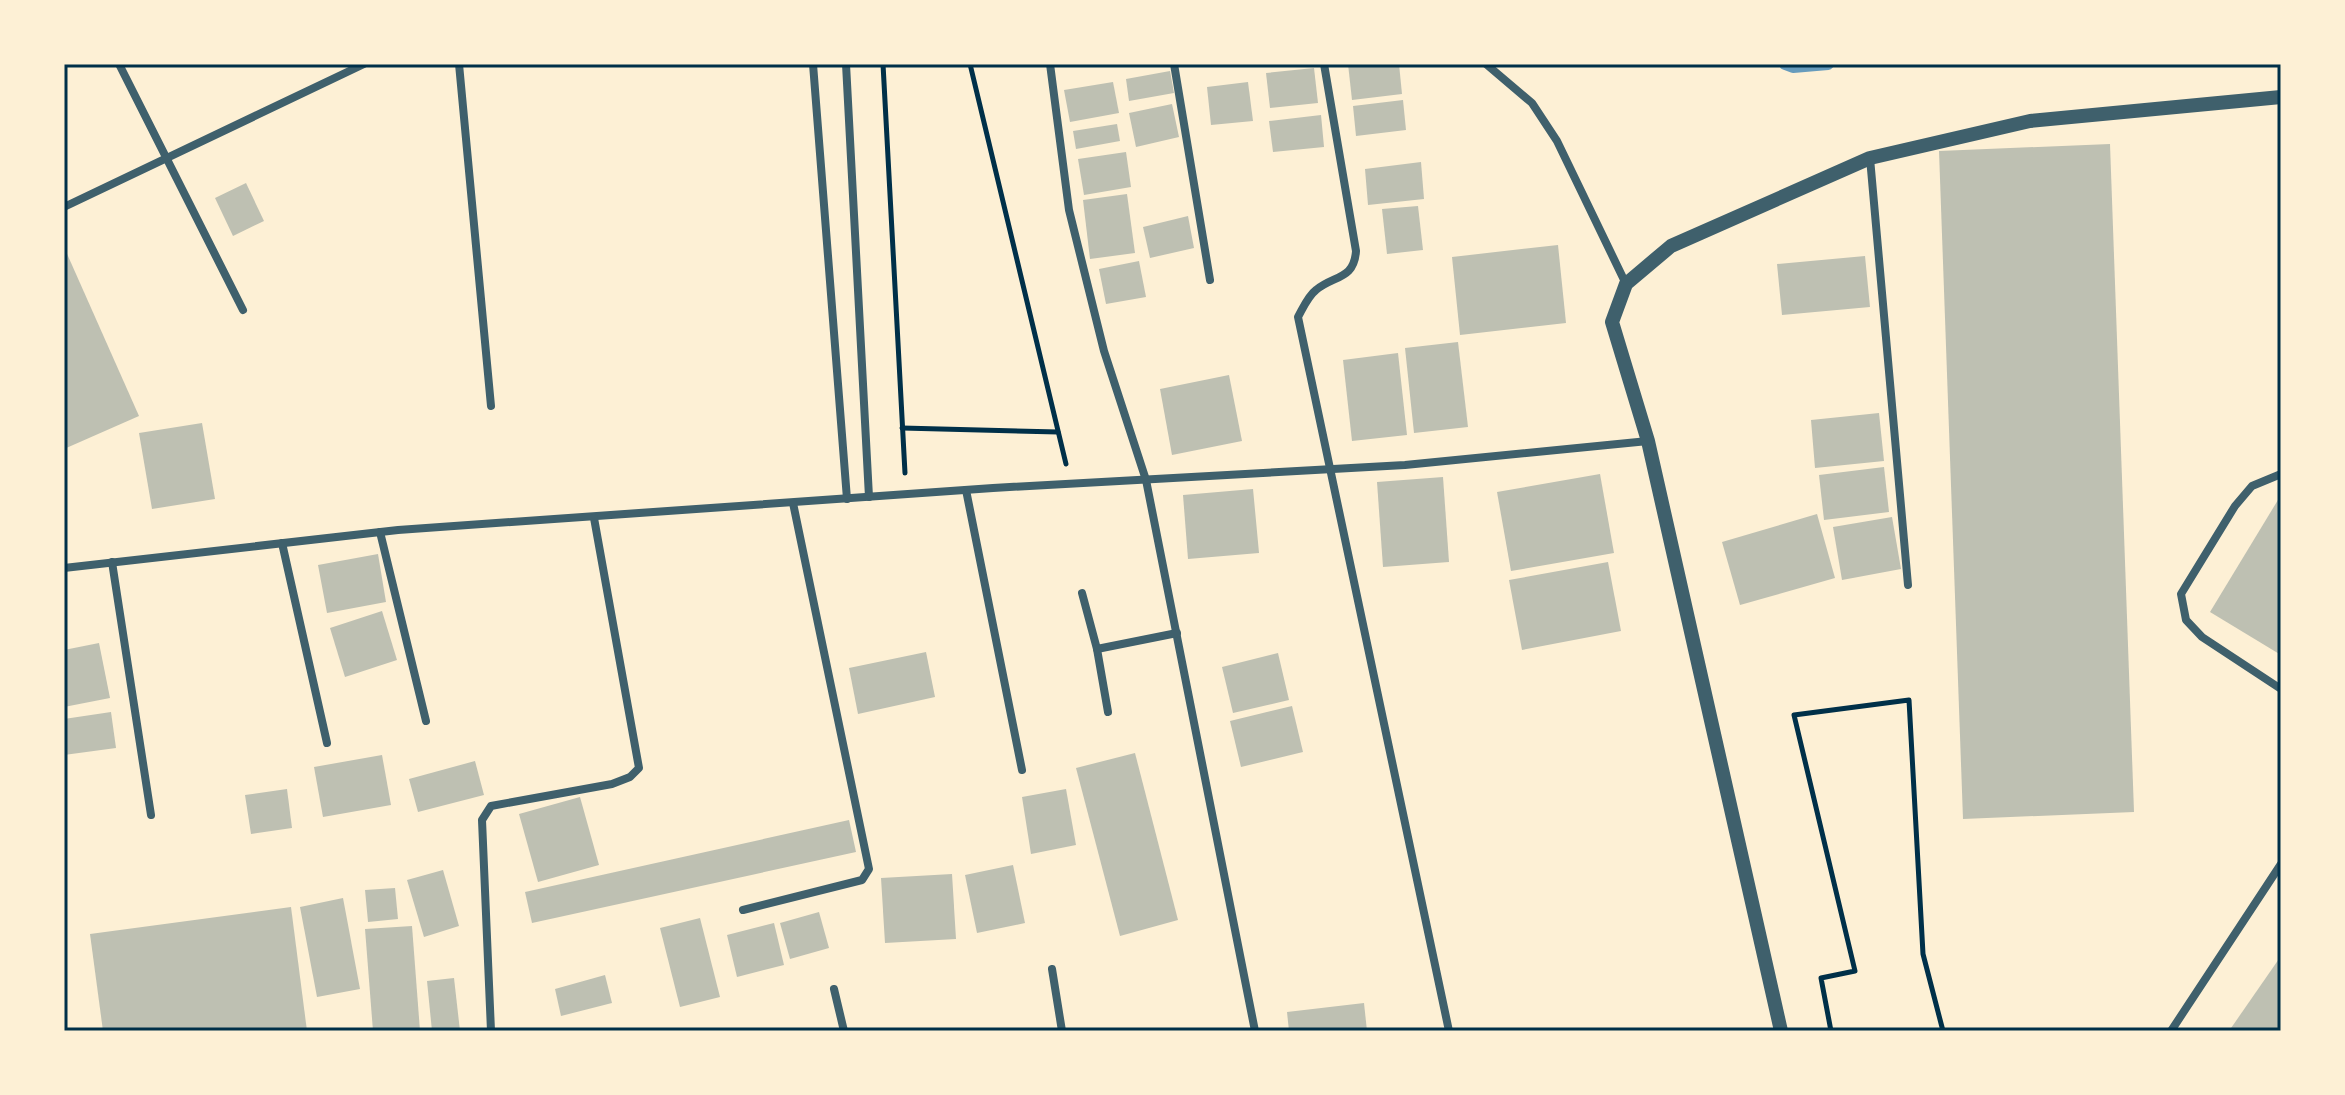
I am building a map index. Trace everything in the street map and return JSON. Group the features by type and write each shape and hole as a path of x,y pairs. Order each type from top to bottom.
{"street":[{"path":"119,64 243,310"},
{"path":"64,207 364,64"},
{"path":"459,64 491,406"},
{"path":"813,64 847,499"},
{"path":"846,64 869,497"},
{"path":"1050,64 1069,210 1104,351 1146,480 1255,1031"},
{"path":"1174,64 1210,280"},
{"path":"1324,64 1356,251 1355,264 1349,272 1314,290 1298,317 1449,1031"},
{"path":"1486,64 1532,103 1557,141 1626,284"},
{"path":"1781,1031 1648,441 1612,322 1626,284 1671,246 1870,158 2030,121 2281,97"},
{"path":"1870,158 1908,585"},
{"path":"64,568 380,532 966,490 1330,470 1648,441"},
{"path":"2281,474 2252,486 2235,506 2181,594 2186,620 2202,637 2281,689"},
{"path":"966,490 1022,770"},
{"path":"743,910 862,880 869,869 793,503"},
{"path":"491,1031 482,820 491,806 612,784 630,777 639,768 594,518"},
{"path":"380,532 426,721"},
{"path":"282,543 327,743"},
{"path":"112,562 151,815"},
{"path":"1082,593 1097,649 1108,712"},
{"path":"1097,649 1177,633"},
{"path":"2171,1031 2281,864"},
{"path":"1052,969 1062,1031"},
{"path":"834,989 844,1031"}],"path":[{"path":"883,64 906,494"},
{"path":"970,64 1071,484"},
{"path":"902,428 1058,432"},
{"path":"1831,1031 1821,978 1855,971 1794,715 1909,700 1923,954 1943,1031"}],"building":[{"path":"1348,64 1399,64 1402,94 1352,100"},
{"path":"1314,68 1318,103 1270,108 1266,73"},
{"path":"1170,71 1174,93 1129,101 1126,79"},
{"path":"1113,82 1119,113 1070,122 1064,90"},
{"path":"1248,82 1253,121 1211,125 1207,87"},
{"path":"1403,100 1406,130 1356,136 1353,106"},
{"path":"1172,104 1179,137 1136,147 1129,113"},
{"path":"1321,115 1324,147 1273,152 1269,121"},
{"path":"1117,124 1120,141 1076,149 1073,131"},
{"path":"2110,144 2134,812 1963,819 1939,151"},
{"path":"1126,152 1131,187 1084,195 1078,159"},
{"path":"1421,162 1424,199 1368,205 1365,169"},
{"path":"246,183 264,221 233,236 215,198"},
{"path":"1127,194 1135,253 1090,259 1083,200"},
{"path":"1418,206 1423,250 1387,254 1382,209"},
{"path":"1188,216 1194,248 1150,258 1143,227"},
{"path":"1558,245 1566,323 1460,335 1452,257"},
{"path":"64,247 139,416 64,449"},
{"path":"1865,256 1870,307 1782,315 1777,264"},
{"path":"1139,261 1146,297 1106,304 1099,269"},
{"path":"1458,342 1468,427 1414,433 1405,348"},
{"path":"1398,353 1407,435 1352,441 1343,360"},
{"path":"1229,375 1242,441 1172,455 1160,389"},
{"path":"1879,413 1884,461 1815,468 1811,420"},
{"path":"202,423 215,499 152,509 139,433"},
{"path":"1884,467 1889,512 1824,520 1819,475"},
{"path":"1600,474 1614,553 1511,571 1497,492"},
{"path":"1443,477 1449,562 1383,567 1377,482"},
{"path":"1253,489 1259,553 1188,559 1183,495"},
{"path":"2281,495 2281,655 2210,612"},
{"path":"1817,514 1835,578 1740,605 1722,542"},
{"path":"1892,517 1901,569 1842,580 1833,527"},
{"path":"378,554 386,602 327,613 318,565"},
{"path":"1608,562 1621,631 1522,650 1509,580"},
{"path":"382,611 397,660 345,677 330,628"},
{"path":"99,643 110,698 64,707 64,650"},
{"path":"926,652 935,697 858,714 849,668"},
{"path":"1278,653 1289,700 1233,713 1222,667"},
{"path":"1292,706 1303,752 1241,767 1230,721"},
{"path":"111,712 116,748 64,755 64,719"},
{"path":"1135,753 1178,920 1120,936 1076,768"},
{"path":"382,755 391,805 323,817 314,767"},
{"path":"475,761 484,795 418,812 409,779"},
{"path":"287,789 292,828 251,834 245,795"},
{"path":"1066,789 1076,845 1031,854 1022,797"},
{"path":"580,797 599,865 538,882 519,814"},
{"path":"849,820 856,852 532,923 525,892"},
{"path":"1013,865 1025,923 977,933 965,875"},
{"path":"443,870 459,926 424,937 407,880"},
{"path":"952,874 956,939 885,943 881,878"},
{"path":"395,888 398,919 368,922 365,890"},
{"path":"343,898 360,989 317,997 300,907"},
{"path":"291,907 307,1031 103,1031 90,934"},
{"path":"819,912 829,948 790,959 780,923"},
{"path":"700,918 720,997 680,1007 660,928"},
{"path":"774,923 784,965 737,977 727,935"},
{"path":"412,926 420,1031 373,1031 365,929"},
{"path":"2281,956 2281,1031 2229,1031"},
{"path":"605,975 612,1003 561,1016 555,989"},
{"path":"454,978 460,1031 432,1031 427,981"},
{"path":"1364,1003 1367,1031 1289,1031 1287,1012"}],"waterway":[{"path":"1785,64 1793,67 1828,64"}]}
